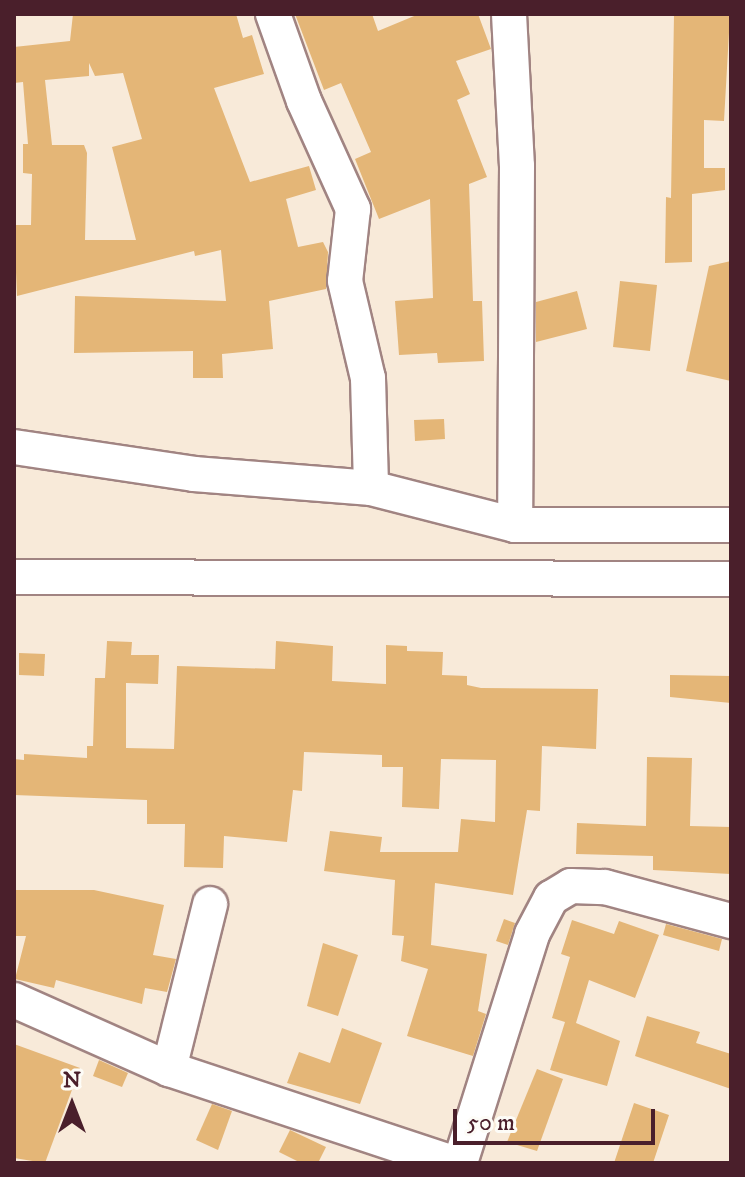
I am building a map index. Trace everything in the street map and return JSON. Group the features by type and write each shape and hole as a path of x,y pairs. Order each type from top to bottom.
{"street":[{"path":"273,14 304,101 353,209 345,281 368,378 371,488"},
{"path":"509,14 517,166 515,525"},
{"path":"14,447 194,474 371,488 515,525 731,525"},
{"path":"14,577 731,579"},
{"path":"460,1163 532,934 551,898 571,886 605,887 731,921"},
{"path":"169,1069 210,904"},
{"path":"14,1000 169,1069 454,1163"}],"building":[{"path":"73,14 236,14 243,38 252,35 264,74 214,88 250,182 309,166 316,190 286,199 298,247 323,242 328,252 326,289 269,301 273,349 222,354 223,378 193,378 193,351 74,353 75,296 226,301 221,250 195,256 194,251 17,296 14,225 31,225 32,174 23,173 23,144 28,144 23,82 14,83 14,47 70,41","holes":["89,63 95,76 123,73 142,139 112,147 136,240 85,240 87,153 84,145 52,145 45,80 89,76"]},
{"path":"295,14 372,14 378,31 419,14 478,14 491,49 456,61 470,94 457,100 487,177 469,184 473,301 482,301 484,361 438,363 437,353 399,355 395,301 433,298 430,199 379,219 355,159 371,152 341,83 324,90"},
{"path":"674,14 730,15 724,121 704,120 704,168 725,168 725,190 692,194 692,262 665,263 666,197 671,198"},
{"path":"731,261 731,381 686,371 709,266"},
{"path":"620,281 657,285 650,351 613,347"},
{"path":"577,291 587,329 536,342 536,302"},
{"path":"444,419 445,439 415,441 414,420"},
{"path":"107,641 132,642 131,655 159,655 158,684 126,683 126,748 174,749 177,666 275,669 276,641 333,646 332,681 386,684 386,645 407,646 407,651 443,652 442,675 467,676 467,685 481,688 598,689 596,749 542,746 540,811 527,810 513,895 435,883 431,945 487,954 478,1011 486,1014 473,1056 407,1036 428,969 401,961 404,936 392,935 395,880 324,871 330,831 382,837 380,852 458,852 461,819 495,822 496,760 441,759 439,809 402,807 403,767 382,767 382,755 304,752 302,791 293,790 287,842 224,836 223,868 184,867 185,824 147,824 147,800 14,795 14,759 24,760 24,754 87,758 87,746 93,746 95,678 105,678"},
{"path":"19,653 45,654 44,676 19,675"},
{"path":"670,675 731,676 731,703 670,697"},
{"path":"647,757 692,758 690,826 731,827 731,874 653,870 653,856 576,854 577,823 646,826"},
{"path":"15,890 94,890 164,905 153,955 176,959 167,992 145,988 142,1004 56,980 54,988 15,979 26,936 14,936"},
{"path":"504,919 515,923 508,945 496,941"},
{"path":"572,920 614,934 619,921 659,935 635,998 589,980 576,1023 620,1041 607,1086 550,1070 565,1022 552,1018 570,957 561,954"},
{"path":"666,924 722,939 719,951 663,935"},
{"path":"323,943 358,955 338,1016 307,1006"},
{"path":"647,1016 700,1032 696,1043 731,1054 731,1089 635,1056"},
{"path":"342,1028 382,1043 360,1104 287,1083 299,1052 330,1063"},
{"path":"14,1044 80,1068 45,1163 14,1158"},
{"path":"99,1060 128,1073 122,1087 93,1076"},
{"path":"537,1069 563,1079 537,1151 507,1142"},
{"path":"634,1103 669,1115 653,1163 614,1163"},
{"path":"212,1104 232,1111 218,1150 196,1140"},
{"path":"290,1130 326,1147 318,1163 301,1163 279,1152"}]}
